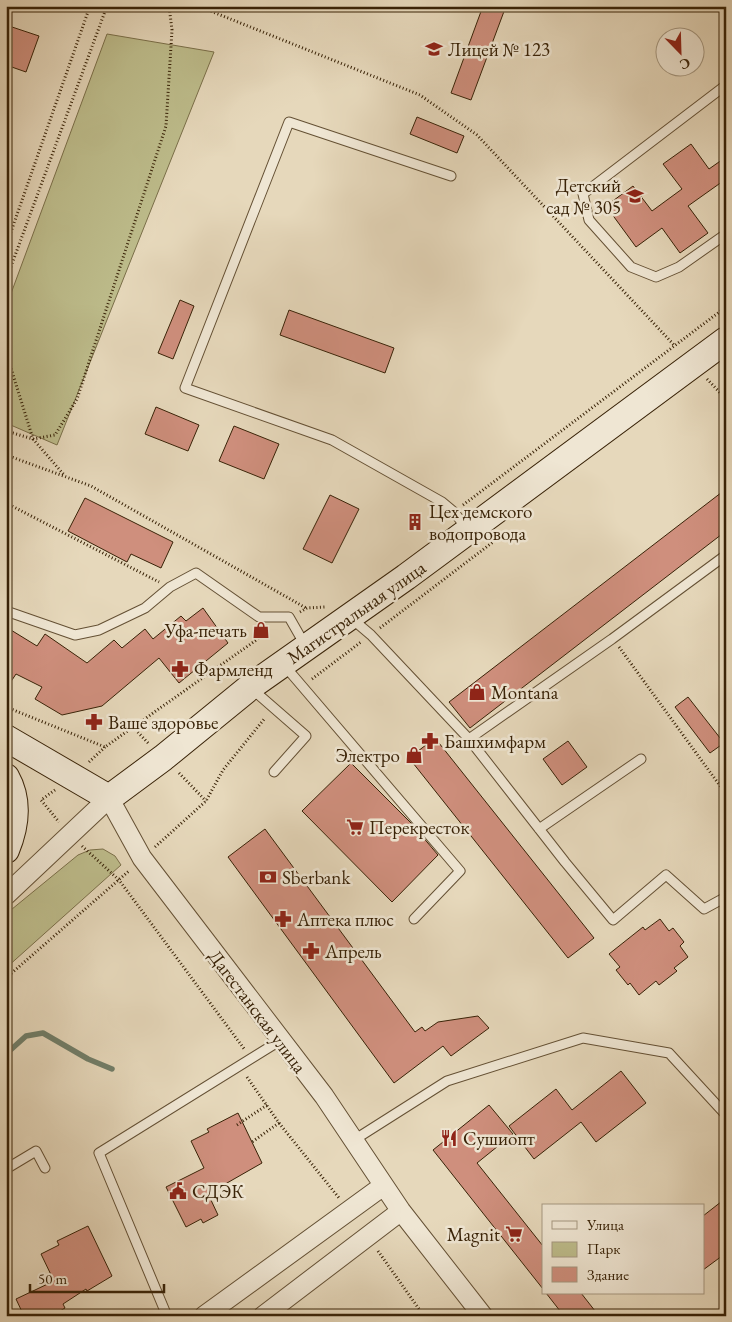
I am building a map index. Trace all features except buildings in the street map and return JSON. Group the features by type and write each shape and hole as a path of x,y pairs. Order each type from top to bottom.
{"street":[{"name":"Магистральная улица","path":"109,798 163,758 250,687 306,648 339,612 461,522 694,364 726,340"},
{"path":"6,738 109,798 6,895"},
{"path":"6,777 10,784 16,813 11,838 6,850"},
{"name":"Дагестанская улица","path":"109,798 142,858 281,1040 354,1140 383,1186 483,1316"},
{"path":"204,1316 383,1186"},
{"path":"263,1316 402,1211"}],"lane":[{"path":"726,85 583,194 588,220 631,267 656,276 679,267 726,234"},
{"path":"451,176 289,122 186,388 332,440 442,502 461,522"},
{"path":"470,739 612,639 726,555"},
{"path":"6,611 75,635 99,630 145,608 170,587 196,573 259,617 289,617 306,648"},
{"path":"339,612 371,635 470,739 539,829 613,920 666,874 704,909 726,897"},
{"path":"283,664 460,871 414,919"},
{"path":"250,687 306,736 274,772"},
{"path":"539,829 641,759"},
{"path":"354,1140 447,1081 583,1038 669,1053 726,1115"},
{"path":"167,1316 99,1153 281,1040"},
{"path":"6,1169 36,1151 46,1168"}],"path":[{"path":"6,246 90,6"},
{"path":"6,280 106,6"},
{"path":"6,431 33,438 55,435 77,399 166,126 172,30 169,6"},
{"path":"198,6 420,95 477,135 674,346 694,364"},
{"path":"461,522 674,346 726,307"},
{"path":"6,352 33,438 65,476"},
{"path":"6,454 92,486 306,608 339,612"},
{"path":"6,503 170,587"},
{"path":"6,707 105,747 289,617 306,608"},
{"path":"302,686 371,635"},
{"path":"612,639 726,794"},
{"path":"6,978 119,880 206,801 223,770 274,707"},
{"path":"119,880 252,1058"},
{"path":"239,1066 279,1123 252,1142"},
{"path":"237,1125 267,1105"}],"green space":[{"path":"107,34 214,52 57,445 6,423 6,307"},
{"path":"103,849 115,856 121,865 6,968 6,914 78,855 90,850"}],"waterway":[{"path":"6,1054 26,1036 43,1033 88,1059 112,1069"}],"place":[{"name":"Лицей № 123","path":"434,49"},
{"name":"Детский сад № 305","path":"635,196"},
{"name":"Цех демского водопровода","path":"415,522"},
{"name":"Уфа-печать","path":"261,630"},
{"name":"Фармленд","path":"180,669"},
{"name":"Montana","path":"477,692"},
{"name":"Ваше здоровье","path":"94,722"},
{"name":"Башхимфарм","path":"430,741"},
{"name":"Электро","path":"414,755"},
{"name":"Перекресток","path":"355,827"},
{"name":"Sberbank","path":"268,877"},
{"name":"Аптека плюс","path":"283,919"},
{"name":"Апрель","path":"311,951"},
{"name":"Сушиопт","path":"449,1138"},
{"name":"СДЭК","path":"178,1191"},
{"name":"Magnit","path":"514,1234"}]}
